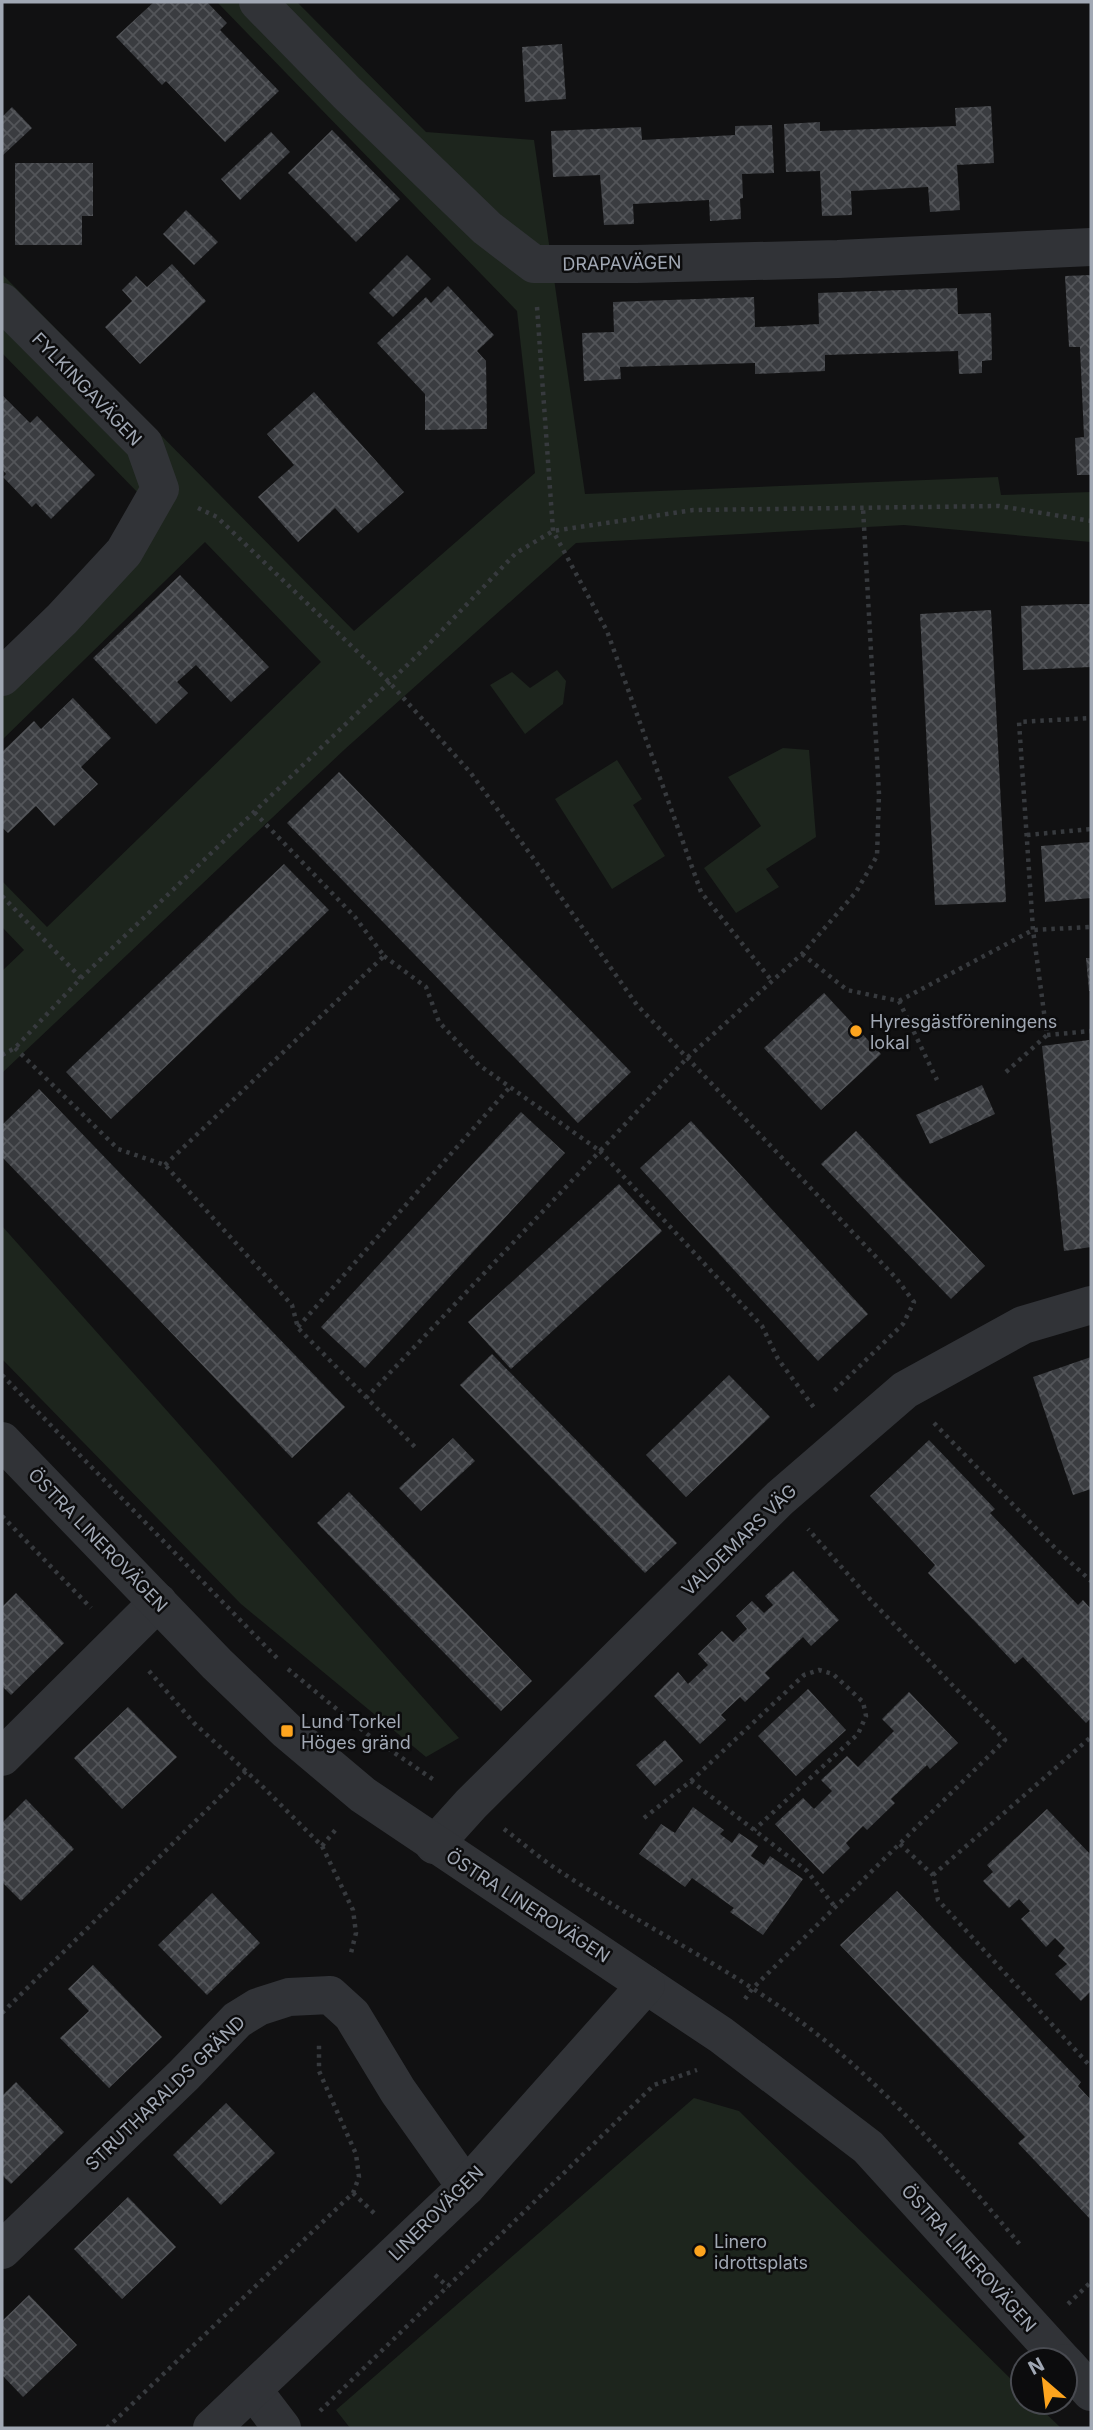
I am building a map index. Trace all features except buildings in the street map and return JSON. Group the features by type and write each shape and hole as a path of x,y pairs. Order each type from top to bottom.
{"street":[{"path":"258,2 347,93 487,228 534,264"},
{"name":"DRAPAVÄGEN","path":"534,264 838,259 1091,247"},
{"name":"FYLKINGAVÄGEN","path":"2,302 144,444 160,489"},
{"path":"2,677 62,619 124,552 160,489"},
{"name":"VALDEMARS VÄG","path":"434,1844 471,1804 780,1498 905,1390 1023,1325 1091,1305"},
{"name":"ÖSTRA LINEROVÄGEN","path":"2,1441 217,1664 287,1731 363,1795 721,2035 868,2147 1049,2346"},
{"path":"2,1757 158,1602"},
{"name":"LINEROVÄGEN","path":"212,2428 466,2187 646,1985"},
{"name":"STRUTHARALDS GRÄND","path":"2,2250 184,2075 237,2020 258,2007 289,1997 330,1996 352,2015 398,2091 466,2187"},
{"name":"ÖSTRA LINEROVÄGEN","path":"1079,2379 1091,2392"},
{"path":"253,2390 297,2423"}],"path":[{"path":"534,264 553,531 607,631 701,892 772,981"},
{"path":"160,489 216,517 390,682 470,772 637,1005 896,1278 914,1302 903,1324 825,1399"},
{"path":"2,1055 15,1048 81,978 426,647 516,553 553,531 693,510 999,506 1091,521"},
{"path":"366,1398 687,1058 802,954 856,892 877,856 878,794 863,508"},
{"path":"1047,1035 1033,930 1019,722 1091,718"},
{"path":"254,812 355,917 384,956 426,987 439,1022 479,1065 600,1151 762,1326 778,1359 815,1409 806,1418"},
{"path":"1027,835 1091,829"},
{"path":"2,896 81,978"},
{"path":"802,954 846,990 899,1001 1033,930 1091,927"},
{"path":"165,1165 384,956"},
{"path":"899,1001 937,1080"},
{"path":"1006,1072 1047,1035 1091,1031"},
{"path":"15,1048 118,1149 165,1165 292,1305 298,1328 415,1448"},
{"path":"298,1328 510,1087"},
{"path":"2,1375 286,1667 367,1734 471,1804 562,1874 791,2014 866,2077 966,2180 1023,2249"},
{"path":"905,1390 1056,1549 1091,1581"},
{"path":"297,2423 654,2085 699,2069 752,1989 1005,1740 867,1596 780,1498"},
{"path":"644,1818 691,1781 804,1675 819,1670 833,1674 863,1702 866,1716 858,1734 754,1830"},
{"path":"933,1875 1091,1737"},
{"path":"2,2013 246,1771"},
{"path":"691,1781 807,1871 835,1907"},
{"path":"900,1844 933,1875 938,1900 1091,2067"},
{"path":"1067,2304 1091,2283"},
{"path":"1060,2295 1074,2313"}],"shaded area":[{"path":"217,2 297,2 426,132 534,140 585,494 998,477 1001,495 1091,492 1091,542 904,525 576,543 345,749 2,1073 2,971 24,950 2,927 2,881 47,927 321,662 205,542 2,740 2,656 106,558 140,495 2,353 2,274 354,631 535,473 517,311"},
{"path":"557,670 566,681 563,704 525,734 490,685 512,672 530,688"},
{"path":"783,748 809,750 816,837 766,869 779,887 736,913 704,868 761,826 728,777"},
{"path":"617,760 642,799 633,805 665,856 612,889 555,799"},
{"path":"2,1226 459,1738 426,1757 241,1604 2,1359"},
{"name":"Linero idrottsplats","path":"694,2098 739,2111 1009,2377 1009,2416 1049,2416 1061,2428 350,2428 336,2410"}],"place":[{"name":"Hyresgästföreningens lokal","path":"856,1031"},
{"name":"Lund Torkel Höges gränd","path":"287,1731"},
{"name":"Linero idrottsplats","path":"700,2251"}]}
